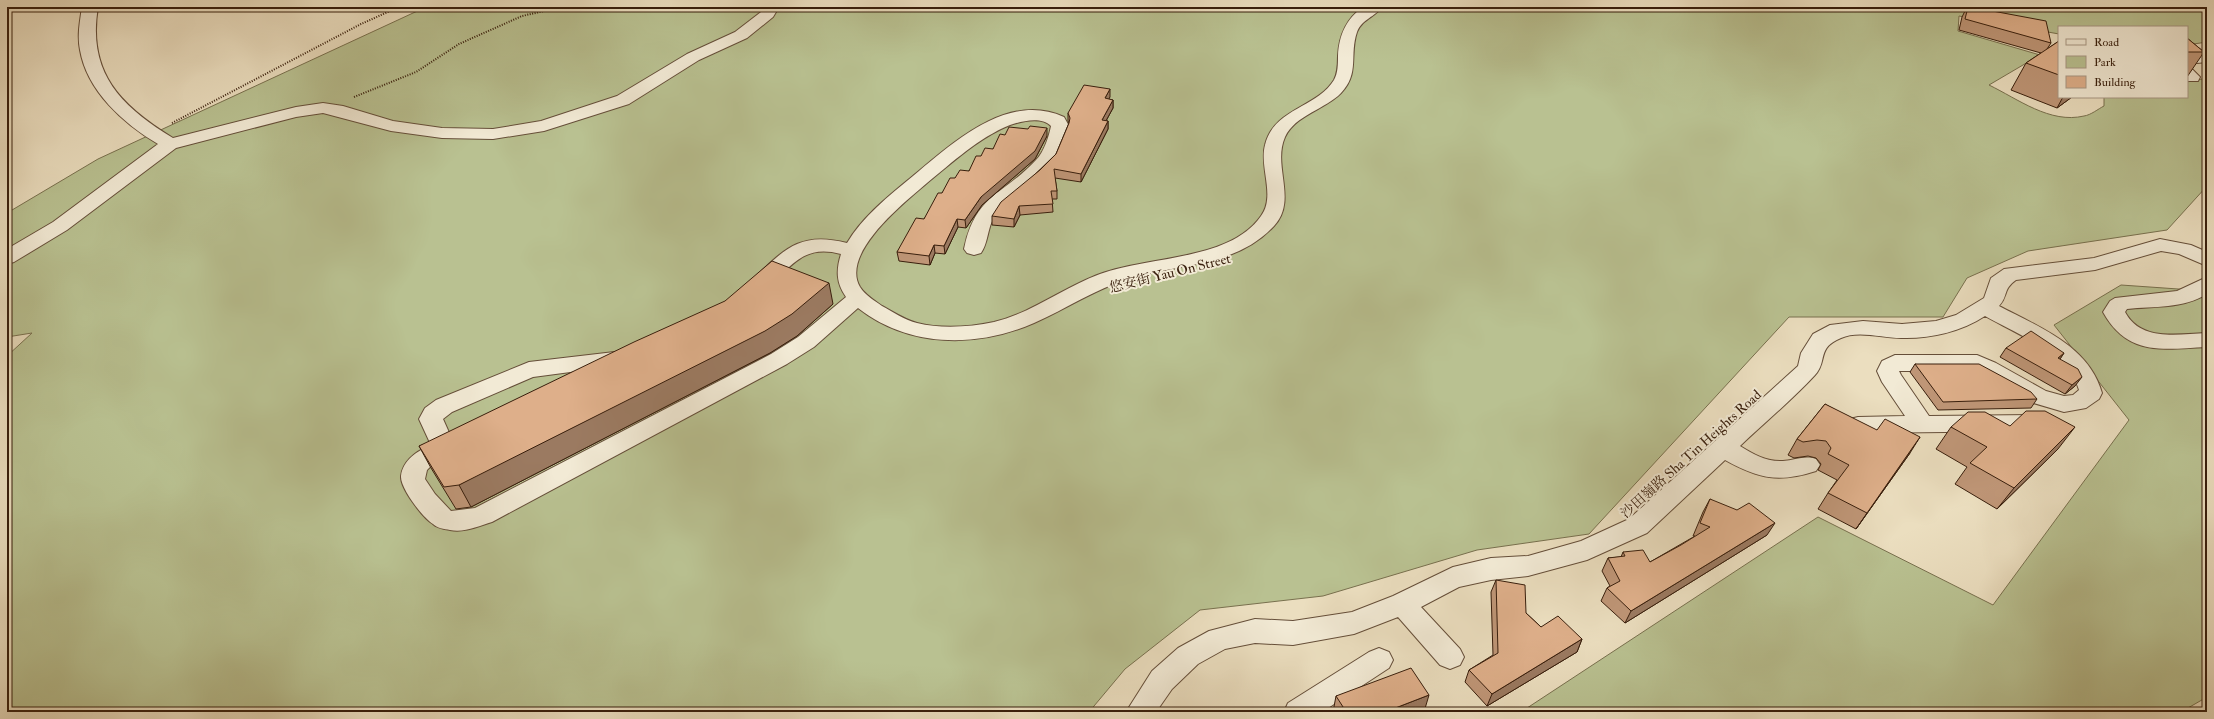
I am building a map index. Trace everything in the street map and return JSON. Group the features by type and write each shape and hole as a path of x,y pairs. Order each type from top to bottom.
{"street":[{"path":"90,7 86,22 86,38 88,53 100,82 124,111 152,134 170,144"},
{"path":"7,258 60,226 170,144 296,112 323,108 337,110 391,126 442,133 493,134 544,126 623,100 693,57 740,35 768,14 771,7"},
{"name":"悠安街 Yau On Street","path":"857,298 876,311 900,324 918,330 968,332 997,328 1023,319 1107,278 1134,270 1204,258 1231,249 1246,240 1268,220 1275,207 1273,147 1279,133 1289,122 1334,90 1343,79 1346,50 1352,25 1361,14 1374,7"},
{"path":"2188,59 2207,57"},
{"path":"473,435 418,465 414,472 413,480 435,513 442,519 453,521 467,520 483,515 779,359 806,342 857,298 848,284 847,268 852,251 880,213 962,145 1000,123 1020,116 1044,116 1058,121 1060,126 1058,134 1045,162 993,205 983,219 977,233 974,248"},
{"path":"747,295 797,251 808,245 827,244 852,251"},
{"path":"1923,424 1890,377 1888,371 1890,366 1895,363 1977,363 1988,367 2043,399 2055,402 2077,403 2091,392 2087,376 2072,359 1986,308 1993,301 1998,283 2006,276 2017,272 2095,264 2160,245 2184,249 2206,259"},
{"path":"2207,284 2200,290 2179,297 2122,303 2117,306 2114,312 2122,326 2148,340 2174,343 2207,340"},
{"name":"沙田嶺路 Sha Tin Heights Road","path":"1140,712 1162,680 1188,656 1219,639 1255,631 1293,632 1354,623 1402,604 1453,578 1491,569 1528,566 1587,550 1638,526 1808,369 1812,353 1821,339 1838,330 1864,328 1902,330 1936,328 1964,320 1986,308"},
{"path":"445,449 431,419 433,414 444,406 529,370 637,355 578,384"},
{"path":"1858,425 2035,423"},
{"path":"1724,448 1758,468 1794,469 1808,465"},
{"path":"1402,604 1450,658"},
{"path":"1298,712 1378,660"}],"path":[{"path":"152,134 361,24 399,7"},
{"path":"337,110 356,96 416,72 459,44 522,16 562,7"}],"green space":[{"path":"426,7 2207,7 2207,42 2188,45 2188,26 2058,26 2058,34 1959,16 1958,31 2040,55 1989,85 2035,109 2059,116 2071,118 2089,114 2104,106 2104,98 2188,98 2188,82 2207,78 2207,186 2167,230 2028,251 1967,278 1943,317 1789,317 1589,534 1477,550 1323,596 1200,610 1125,669 1089,712 7,712 7,356 32,333 7,337 7,213 98,159"},
{"path":"2121,285 2207,291 2207,697 2181,712 1521,712 1818,517 1993,605 2129,420 2054,325"}],"building":[{"path":"1968,7 2046,21 2051,43 1965,19"},
{"path":"2188,39 2204,52 2188,52"},
{"path":"2058,42 2058,75 2026,63"},
{"path":"1084,85 1110,89 1105,98 1113,100 1102,120 1108,121 1081,174 1054,169 1057,191 1051,191 1053,204 1019,206 1014,219 992,216 1001,202 1040,170 1056,154 1069,123 1070,118 1068,113"},
{"path":"1030,126 1047,128 1035,151 981,197 965,220 957,219 944,246 934,245 929,256 897,252 916,218 924,219 938,193 942,193 950,178 955,178 960,170 969,171 976,156 981,156 985,148 993,149 1000,134 1005,135 1009,127 1028,129"},
{"path":"772,261 829,283 792,314 765,331 459,485 444,487 419,446 634,342 725,301"},
{"path":"2031,331 2064,353 2058,358 2078,369 2082,377 2072,385 2006,348"},
{"path":"1915,364 1979,364 2031,392 2037,399 1943,402"},
{"path":"1825,404 1877,430 1885,419 1920,437 1867,513 1828,493 1849,465 1828,454 1831,448 1826,441 1817,440 1803,442 1797,439"},
{"path":"2026,411 2045,411 2075,427 2014,488 1970,463 1987,447 1951,427 1968,412 1985,412 2010,426"},
{"path":"1710,499 1737,510 1749,503 1775,523 1631,611 1607,588 1620,581 1608,558 1625,556 1623,552 1643,550 1650,562 1681,545 1710,527 1700,523"},
{"path":"1496,580 1525,585 1526,613 1541,627 1558,616 1582,639 1492,694 1469,670 1498,653"},
{"path":"1411,668 1429,695 1385,712 1340,712 1345,710 1336,696"}]}
